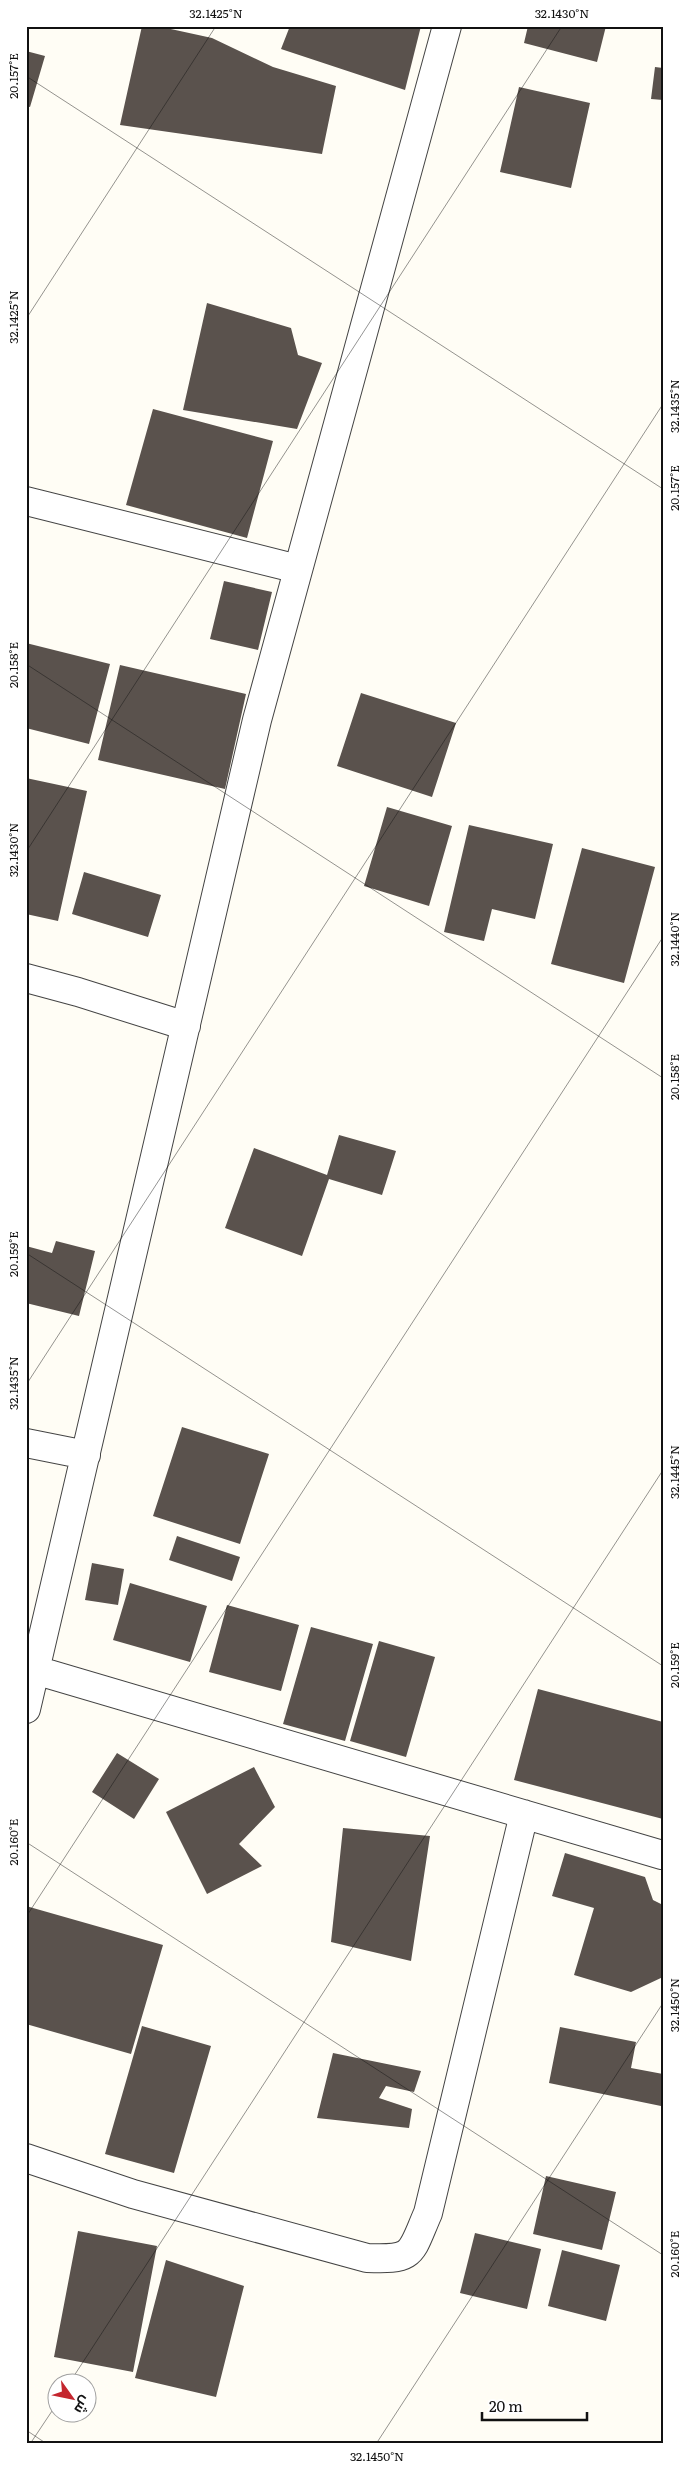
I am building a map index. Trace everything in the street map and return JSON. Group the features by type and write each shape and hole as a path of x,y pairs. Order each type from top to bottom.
{"street":[{"path":"26,1709 257,720 447,26"},
{"path":"26,501 298,569"},
{"path":"26,978 78,992 186,1026"},
{"path":"26,1443 86,1455"},
{"path":"35,1670 662,1855"},
{"path":"26,2158 142,2196 367,2258 396,2259 412,2250 428,2213 524,1814"}],"building":[{"path":"142,26 157,26 212,38 273,67 336,86 322,154 120,125"},
{"path":"290,26 421,26 405,90 281,49"},
{"path":"528,26 606,26 597,62 524,43"},
{"path":"26,51 45,56 30,107 26,106"},
{"path":"655,67 663,68 663,100 651,99"},
{"path":"519,87 590,103 571,188 500,172"},
{"path":"207,303 291,328 298,355 322,363 297,429 183,410"},
{"path":"153,409 273,441 247,538 126,505"},
{"path":"224,581 272,592 258,650 210,639"},
{"path":"26,643 110,664 89,744 26,728"},
{"path":"120,665 246,694 225,789 98,760"},
{"path":"361,693 456,723 432,797 337,766"},
{"path":"26,778 87,791 58,921 26,914"},
{"path":"387,807 452,826 429,906 364,886"},
{"path":"469,825 553,844 535,919 492,909 484,941 444,932"},
{"path":"582,848 655,867 624,983 551,964"},
{"path":"84,872 161,895 148,937 72,914"},
{"path":"339,1135 396,1151 382,1195 329,1179 302,1256 225,1228 254,1148 327,1175"},
{"path":"56,1241 95,1251 79,1316 26,1303 26,1246 52,1253"},
{"path":"182,1427 269,1454 240,1544 153,1516"},
{"path":"177,1536 240,1557 232,1581 169,1560"},
{"path":"92,1563 124,1569 118,1605 85,1600"},
{"path":"130,1583 207,1606 190,1662 113,1640"},
{"path":"227,1605 299,1625 281,1691 209,1672"},
{"path":"311,1627 373,1644 345,1741 283,1724"},
{"path":"379,1641 435,1657 406,1757 350,1741"},
{"path":"538,1689 663,1722 663,1819 514,1780"},
{"path":"117,1753 159,1779 134,1819 92,1792"},
{"path":"254,1767 275,1807 239,1844 262,1866 207,1894 166,1812"},
{"path":"343,1828 430,1836 411,1961 331,1942"},
{"path":"565,1853 645,1877 653,1900 663,1905 663,1977 631,1992 574,1975 594,1908 552,1896"},
{"path":"26,1906 163,1945 131,2054 26,2024"},
{"path":"142,2026 211,2046 174,2173 105,2154"},
{"path":"560,2027 636,2042 631,2068 663,2074 661,2106 549,2083"},
{"path":"333,2053 421,2071 414,2092 386,2086 379,2098 412,2109 409,2128 317,2118"},
{"path":"546,2176 616,2192 602,2250 533,2234"},
{"path":"78,2231 157,2246 133,2372 54,2357"},
{"path":"475,2233 541,2249 527,2309 460,2293"},
{"path":"562,2250 620,2265 606,2321 548,2306"},
{"path":"166,2260 244,2286 216,2397 135,2378"}]}
